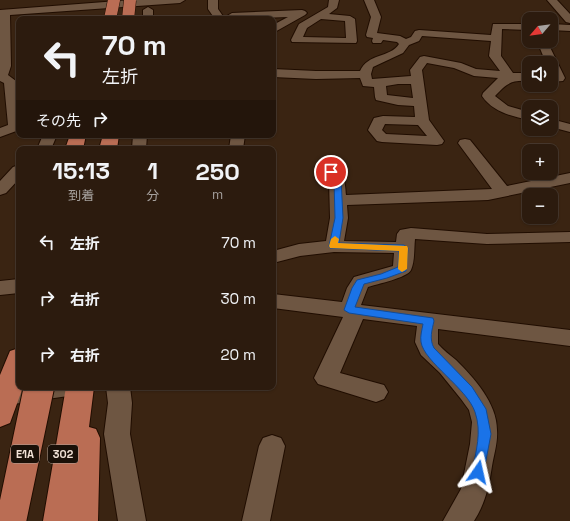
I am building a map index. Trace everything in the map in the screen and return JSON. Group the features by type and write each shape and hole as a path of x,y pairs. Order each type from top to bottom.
{"highway":[{"path":"107,16 112,1"},
{"path":"110,16 112,1"},
{"path":"128,16 131,1"},
{"path":"131,1 132,16"},
{"path":"0,502 9,398 16,370"},
{"name":"E1A","path":"11,521 38,390"},
{"name":"302","path":"56,521 57,499 73,390"},
{"path":"60,521 80,390"},
{"path":"81,521 89,390"}],"street":[{"path":"0,133 15,127 10,81 1,76 4,66 2,52 2,13 57,4 112,1 180,0"},
{"path":"213,0 213,9 218,16"},
{"path":"369,0 376,16 370,35 377,41 400,39 405,43"},
{"path":"552,0 570,20"},
{"path":"276,28 302,14 308,8 333,4"},
{"path":"321,16 350,19 352,41 296,40 303,26 321,16 333,4"},
{"path":"232,16 302,14"},
{"path":"519,77 495,56 496,38 497,26 522,27"},
{"path":"558,27 570,28"},
{"path":"418,80 367,83 365,74 368,66 396,52 404,46 405,43 415,39 419,33 496,38"},
{"path":"2,52 16,51"},
{"path":"422,121 416,70 424,59 457,65 474,72 519,77"},
{"path":"276,73 316,75 365,74"},
{"path":"519,77 502,81 488,96 503,109 522,114"},
{"path":"380,83 381,97 398,101 420,102"},
{"path":"558,125 570,128"},
{"path":"465,143 503,192"},
{"path":"0,172 16,172"},
{"path":"331,172 338,179 339,218 334,246"},
{"path":"0,190 16,174"},
{"path":"338,200 478,196 570,178"},
{"path":"376,392 326,378 352,310 357,288 361,282 384,276 402,269 406,234 411,233 487,238 570,237"},
{"path":"276,256 298,250 334,246 404,248"},
{"path":"0,288 16,286"},
{"path":"276,300 570,338"},
{"path":"429,321 426,343 430,350 468,390 480,409 485,434 473,497 468,509 457,521"},
{"path":"9,398 52,390"},
{"path":"118,390 120,403 117,434 132,521"},
{"path":"256,521 272,446"}],"slow traffic":[{"path":"335,239 334,246 404,248 402,269"}],"route":[{"path":"331,172 338,179 339,218 334,246 404,248 402,269 384,276 361,282 357,288 349,310 429,321 426,343 430,350 449,368 468,390 480,409 485,434 478,472"}]}
